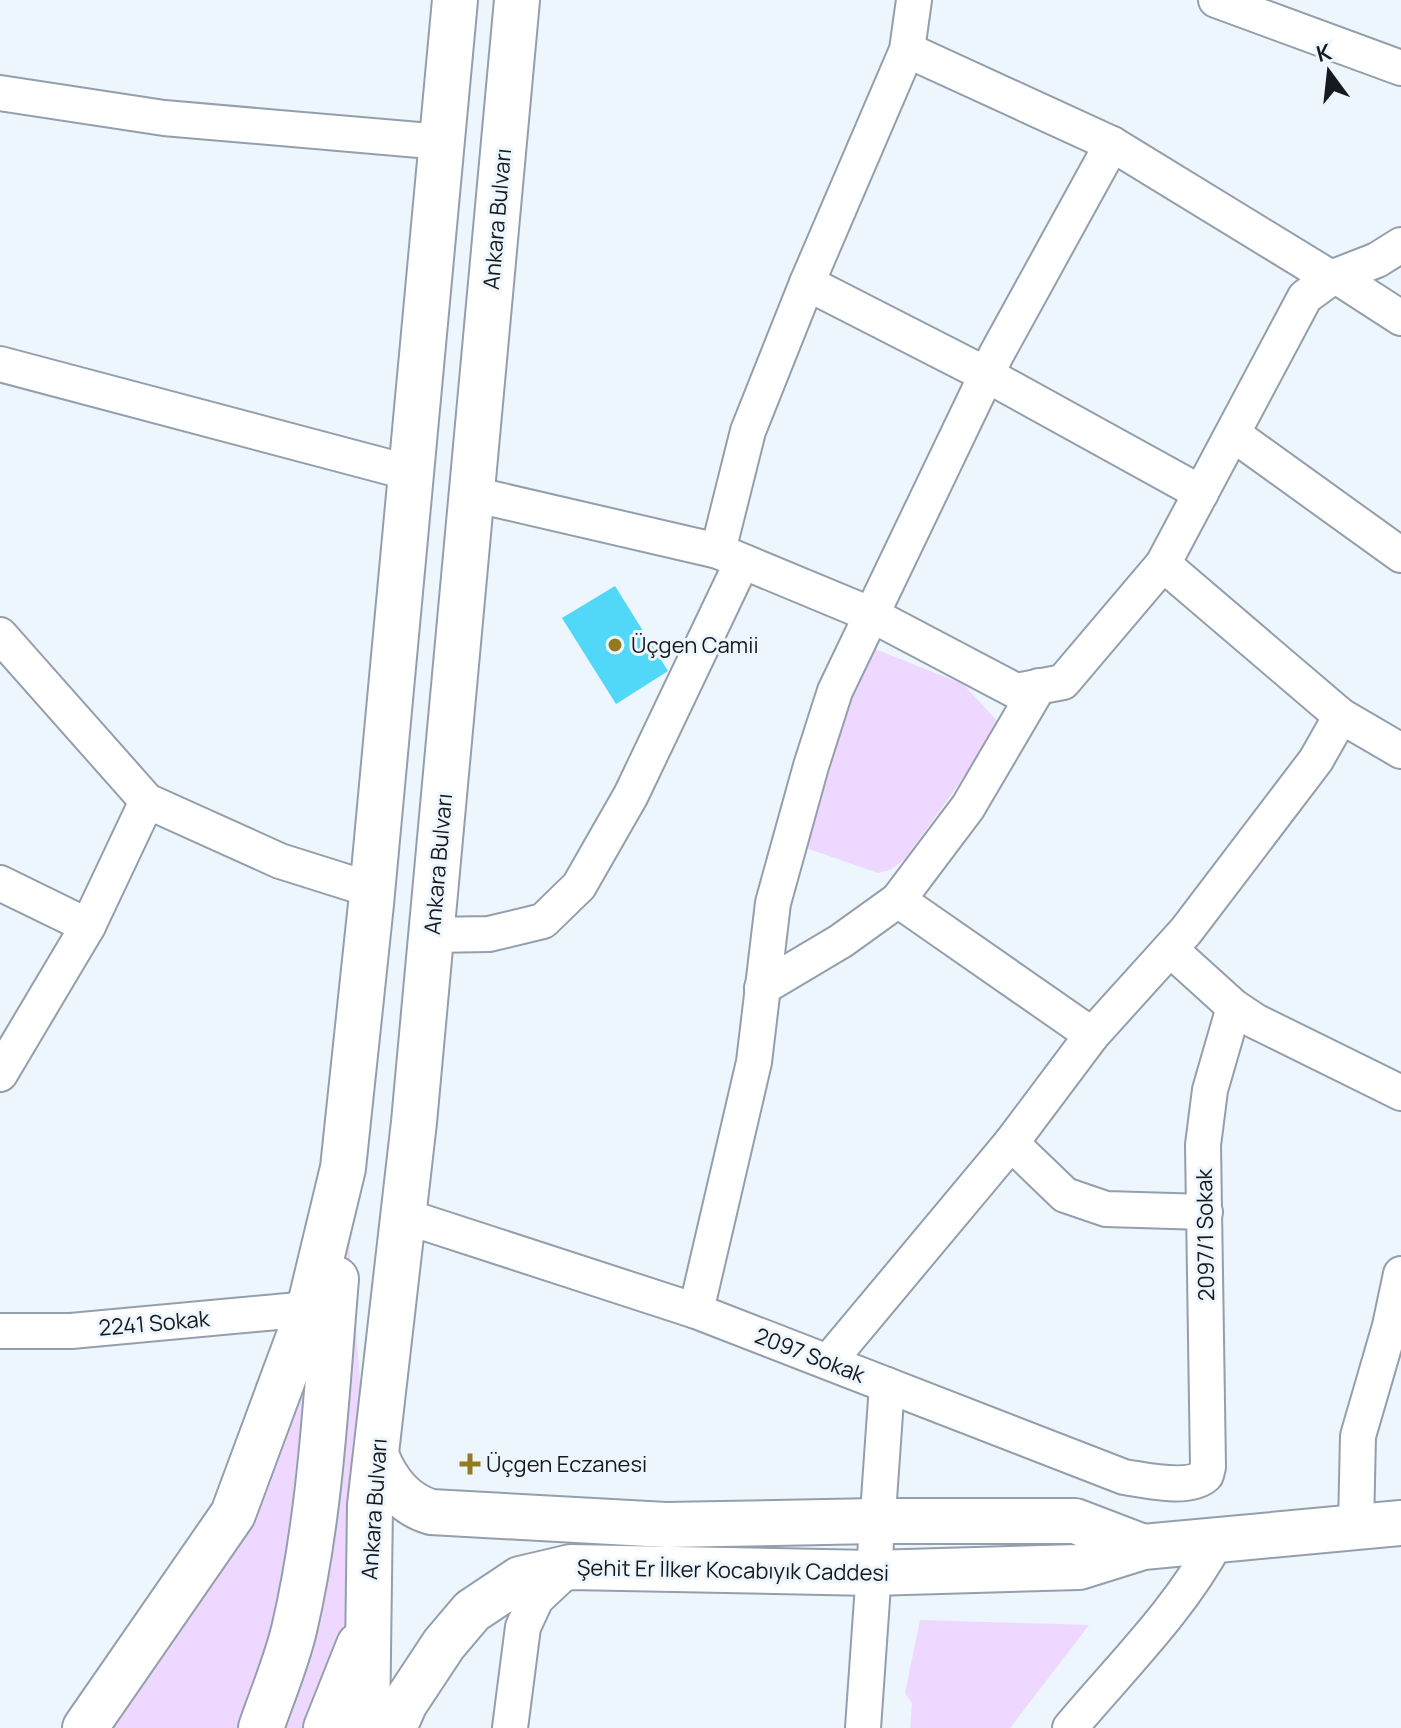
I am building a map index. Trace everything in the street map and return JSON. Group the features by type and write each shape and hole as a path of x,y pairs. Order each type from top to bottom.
{"main road":[{"path":"261,1728 293,1633 322,1457 343,1168 455,0"},
{"name":"Ankara Bulvarı","path":"367,1728 370,1505 404,1216 432,935 517,0"},
{"path":"85,1728 233,1514 309,1309 343,1168"},
{"name":"Şehit Er İlker Kocabıyık Caddesi","path":"376,1455 382,1470 400,1493 415,1507 431,1512 666,1525 1075,1521 1143,1547"},
{"name":"Şehit Er İlker Kocabıyık Caddesi","path":"394,1728 405,1703 444,1644 472,1611 520,1579 571,1567 872,1573 1079,1567 1143,1547 1401,1523"},
{"path":"326,1728 368,1620"}],"street":[{"path":"432,935 489,934 543,921 579,886 631,795 730,557 748,431 807,283 907,50 914,0"},
{"path":"1216,0 1401,68"},
{"path":"907,50 1112,144 1401,318"},
{"path":"0,93 164,118 442,142"},
{"path":"696,1311 754,1062 773,903 835,691 987,375 1112,144"},
{"path":"472,494 730,557 872,615 1016,691 1063,682 1163,564 1305,297 1333,277 1377,260 1401,245"},
{"path":"807,283 987,375 1201,493"},
{"path":"0,364 411,473"},
{"path":"1233,434 1401,555"},
{"path":"1163,564 1341,716 1401,751"},
{"path":"1,639 147,801 280,861 372,890"},
{"path":"762,988 841,941 898,900 968,807 1039,686"},
{"path":"829,1361 1011,1143 1092,1035 1171,950 1316,760 1341,716"},
{"path":"0,1074 88,926 147,801"},
{"path":"0,883 88,926"},
{"path":"898,900 1092,1035"},
{"path":"1171,950 1234,1007 1255,1021 1401,1093"},
{"name":"2097/1 Sokak","path":"1208,1467 1203,1145 1210,1090 1234,1007"},
{"path":"1011,1143 1065,1195 1079,1200 1106,1209 1205,1212"},
{"name":"2097 Sokak","path":"404,1216 696,1311 1124,1477 1169,1483 1193,1482 1206,1475 1208,1467"},
{"path":"1356,1527 1358,1436 1390,1326 1401,1274"},
{"name":"2241 Sokak","path":"0,1331 71,1331 309,1309"},
{"path":"863,1728 887,1385"},
{"path":"1070,1728 1171,1610 1217,1540"},
{"path":"510,1728 523,1627 536,1599 571,1567"}],"shaded area":[{"path":"870,647 963,684 1001,725 905,859 890,870 878,873 806,848 837,730"},
{"path":"343,1168 370,1505 367,1728 86,1728 233,1514"},
{"path":"920,1620 1089,1625 1010,1728 910,1728 912,1703 905,1693"}],"building":[{"name":"Üçgen Camii","path":"615,586 668,671 616,704 562,618"}],"place":[{"name":"Üçgen Camii","path":"615,645"},
{"name":"Üçgen Eczanesi","path":"470,1464"}]}
